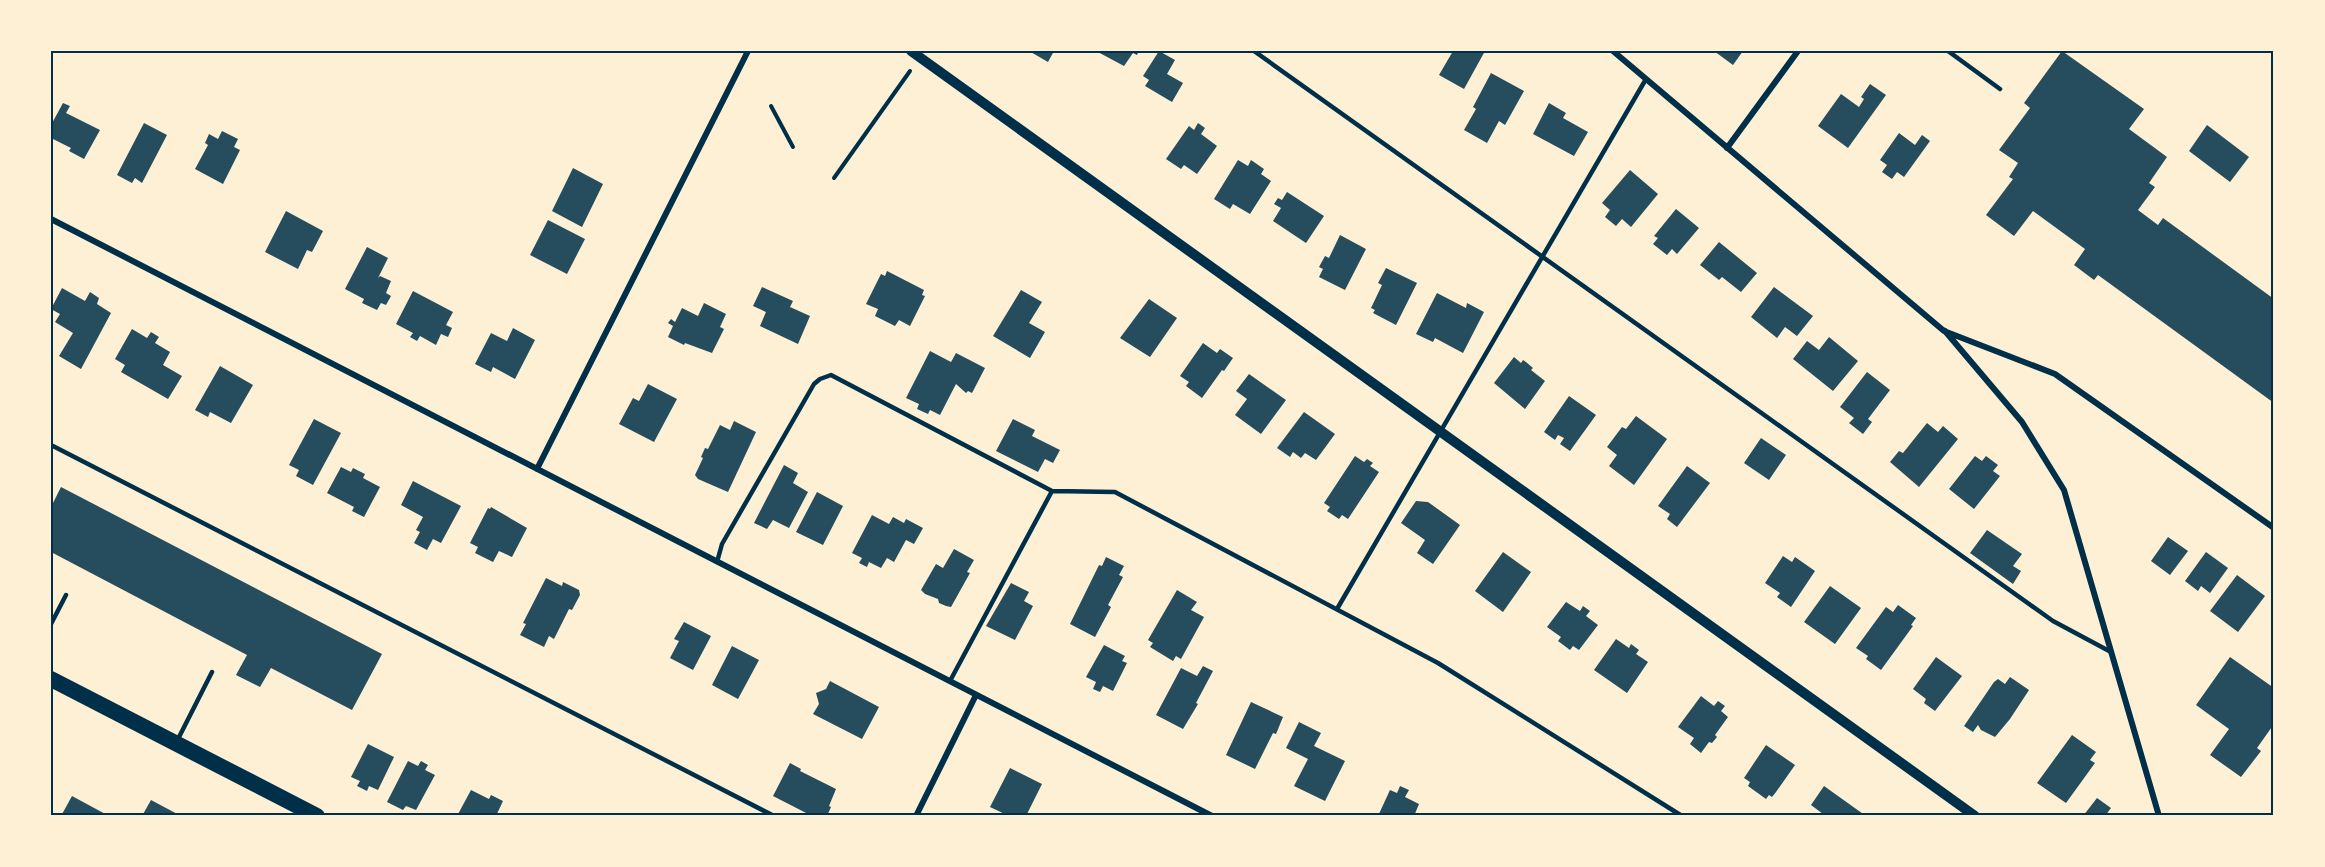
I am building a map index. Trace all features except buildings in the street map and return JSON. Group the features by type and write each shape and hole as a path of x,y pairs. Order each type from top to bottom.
{"highway":[{"path":"51,679 317,816"}],"street":[{"path":"537,469 748,51"},
{"path":"1613,51 1944,331 2022,422 2064,490 2159,816"},
{"path":"1727,148 1798,51"},
{"path":"915,54 1975,816"},
{"path":"51,219 1212,816"},
{"path":"1944,331 2055,374 2274,528"},
{"path":"916,816 976,695"}],"lane":[{"path":"1254,51 2053,621 2111,652"},
{"path":"1948,51 2000,89"},
{"path":"1337,609 1646,79"},
{"path":"717,562 722,544 814,384 831,375 1052,491 1115,492 1438,663 1682,816"},
{"path":"51,445 774,816"},
{"path":"950,681 1052,491"},
{"path":"51,624 66,595"},
{"path":"176,743 212,672"}],"path":[{"path":"834,177 915,54"},
{"path":"771,106 793,147"}]}
